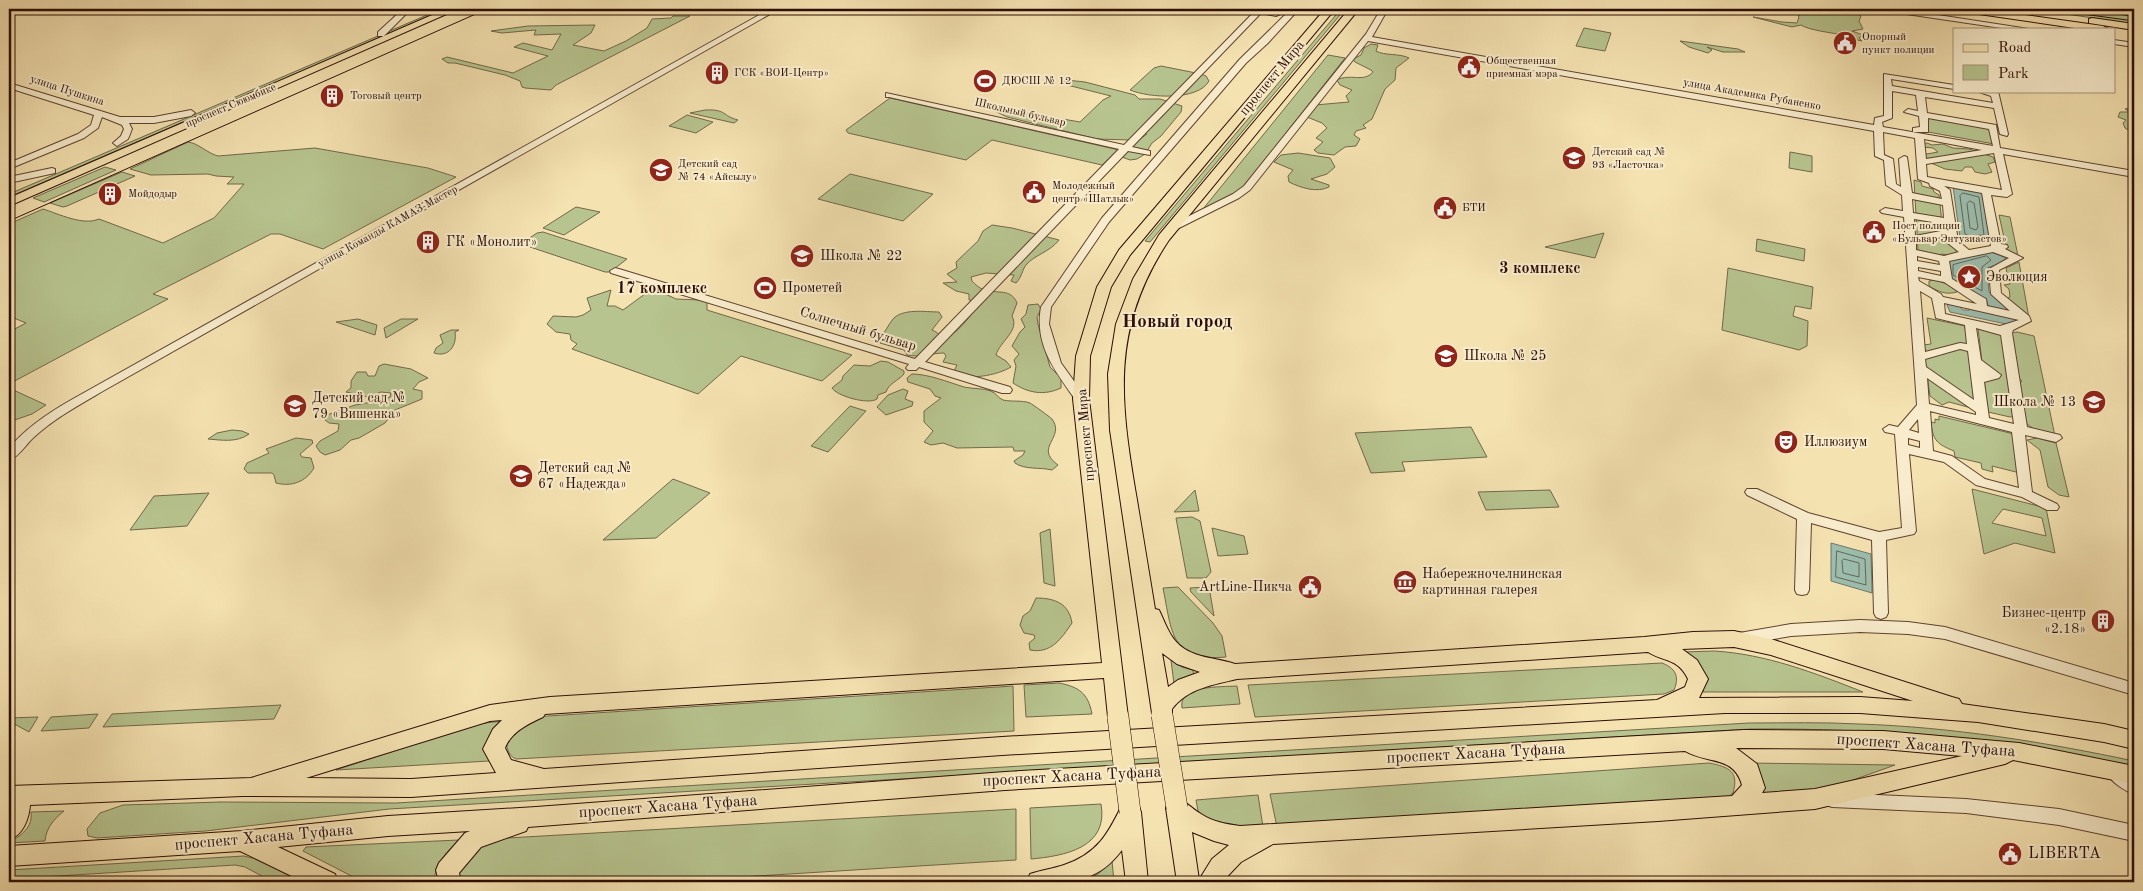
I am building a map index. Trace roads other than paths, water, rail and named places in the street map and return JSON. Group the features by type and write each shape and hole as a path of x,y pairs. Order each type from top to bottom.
{"main road":[{"name":"проспект Сююмбике","path":"9,190 439,9"},
{"name":"проспект Сююмбике","path":"9,202 453,9"},
{"name":"проспект Мира","path":"1137,882 1081,399 1083,356 1104,287 1124,253 1330,9"},
{"name":"проспект Мира","path":"1188,882 1115,408 1117,356 1124,319 1134,289 1147,262 1354,9"},
{"path":"1965,9 2096,28"},
{"path":"2008,9 2134,27"},
{"path":"2116,30 2134,33"},
{"path":"1144,600 1162,636 1172,651 1202,664 1237,671"},
{"path":"1162,711 1172,693 1183,686 1237,671 1644,645 1693,640 1734,639 1771,647 1978,714"},
{"path":"1644,645 1677,653 1692,664 1698,679 1693,692 1658,708"},
{"path":"242,788 490,713 550,705 1113,670"},
{"path":"549,779 504,766 494,750 498,735 518,720 550,705"},
{"path":"9,796 242,788 411,788 1012,746 1725,705 1860,705 1978,714 2104,733 2134,740"},
{"name":"проспект Хасана Туфана","path":"9,856 242,841 388,826 536,817 1005,781 1744,739 1883,740 2019,752 2134,776"},
{"path":"1677,742 1732,756 1748,770 1754,788 1737,805"},
{"path":"1177,808 1190,821 1208,831 1224,835 1273,835 1737,805 1815,799 2019,752"},
{"path":"9,804 20,806 14,825 9,830"},
{"path":"1038,882 1071,874 1105,854 1119,837 1130,812"},
{"path":"450,882 446,870 473,840 536,817"},
{"path":"1210,882 1215,871 1236,851 1273,835"},
{"path":"242,841 327,882"}],"street":[{"path":"381,34 407,9"},
{"name":"улица Команды КАМАЗ-Мастер","path":"9,456 56,413 90,393 775,9"},
{"path":"1248,9 1276,14"},
{"path":"1081,399 1055,363 1043,324 1046,306 1105,220 1237,68 1295,9"},
{"path":"1174,227 1236,196 1247,188 1366,38 1384,9"},
{"path":"1886,9 2018,28"},
{"path":"2100,9 2134,14"},
{"path":"915,365 1260,10"},
{"name":"улица Академика Рубаненко","path":"1366,38 1878,129 1998,148 2134,174"},
{"path":"2116,42 2134,45"},
{"path":"1886,66 1888,118 1878,120 1880,156 1905,164 1922,163 1998,148"},
{"path":"1887,76 1949,85 1946,98"},
{"name":"улица Пушкина","path":"9,85 119,120 154,120 191,113"},
{"path":"1888,88 1946,98 1992,114 2004,134"},
{"path":"1994,92 1992,114 2007,194"},
{"path":"1920,93 1925,130 1918,133 1924,180"},
{"name":"Школьный бульвар","path":"889,96 1147,153"},
{"path":"1907,108 1956,117 1992,114"},
{"path":"1978,110 1992,114"},
{"path":"9,166 81,136 96,126 99,113"},
{"path":"118,143 125,137 128,129 126,124 119,120"},
{"path":"1888,159 1891,185 1908,195 1947,203"},
{"path":"1905,164 1924,180 1945,190 1953,242 1967,253"},
{"path":"1905,164 1913,268 1928,315"},
{"path":"9,180 52,171"},
{"path":"1924,180 2007,194"},
{"path":"1986,191 1990,212 1998,233 2000,248"},
{"path":"1990,212 2007,194"},
{"path":"1886,211 1909,214 1951,227"},
{"path":"1911,240 1951,227"},
{"path":"1913,268 1945,269 1967,253 2000,248 2018,258 1994,269 1996,294 2028,320"},
{"path":"1913,268 1945,269 1982,301 1982,308"},
{"path":"1913,268 1938,299 1982,308 2005,323 2028,320"},
{"name":"Солнечный бульвар","path":"615,271 915,365 1006,390"},
{"path":"1927,454 1920,362 1928,315 1938,299"},
{"path":"1928,315 1970,323 2005,323 2028,320"},
{"path":"1970,323 1982,416"},
{"path":"2005,323 2026,494"},
{"path":"1920,362 1960,346 1976,365 1995,375 2013,380"},
{"path":"1920,362 1982,416"},
{"path":"1923,406 1982,416 2019,430 2056,438"},
{"path":"1895,430 1923,406"},
{"path":"1895,430 1925,438"},
{"path":"1752,492 1804,517 1879,537 1909,531 1903,448 1895,430"},
{"path":"1903,448 1948,459 1981,482 2026,494 2052,507"},
{"path":"1802,590 1804,517"},
{"path":"1879,537 1881,613"},
{"path":"1734,639 1790,630 1860,626 1908,628 1945,633 2134,689"},
{"path":"2110,770 2134,786"},
{"path":"1815,799 1966,806 2059,817 2134,833"}],"water":[{"path":"1953,186 1983,192 1992,240 1967,241 1960,238"},
{"path":"1989,251 2006,258 2002,263 1987,268 1989,292 2018,314 1988,306 1987,301 1949,278 1946,261"},
{"path":"1947,305 1959,306 1963,310 1969,310 1969,308 2020,320 2006,324 1950,312"},
{"path":"1831,543 1871,554 1872,593 1831,581"}],"tram line":[{"path":"9,221 487,9"},
{"path":"2046,9 2134,21"}],"place":[{"name":"Опорный пункт полиции","path":"1845,43"},
{"name":"Общественная приемная мэра","path":"1469,67"},
{"name":"ГСК «ВОИ-Центр»","path":"717,73"},
{"name":"ДЮСШ № 12","path":"985,81"},
{"name":"Тоговый центр","path":"332,96"},
{"name":"Детский сад № 93 «Ласточка»","path":"1574,158"},
{"name":"Детский сад № 74 «Айсылу»","path":"661,170"},
{"name":"Молодежный центр «Шатлык»","path":"1034,192"},
{"name":"Мойдодыр","path":"110,194"},
{"name":"БТИ","path":"1445,208"},
{"name":"Пост полиции «Бульвар Энтузиастов»","path":"1874,232"},
{"name":"ГК «Монолит»","path":"428,242"},
{"name":"Школа № 22","path":"802,256"},
{"name":"Эволюция","path":"1969,277"},
{"name":"Прометей","path":"765,288"},
{"name":"Школа № 25","path":"1446,356"},
{"name":"Школа № 13","path":"2094,402"},
{"name":"Детский сад № 79 «Вишенка»","path":"295,406"},
{"name":"Иллюзиум","path":"1786,442"},
{"name":"Детский сад № 67 «Надежда»","path":"521,476"},
{"name":"Набережночелнинская картинная галерея","path":"1405,582"},
{"name":"ArtLine-Пикча","path":"1310,587"},
{"name":"Бизнес-центр «2.18»","path":"2103,621"},
{"name":"LIBERTA","path":"2010,854"}],"district":[{"name":"3 комплекс","path":"1540,269"},
{"name":"17 комплекс","path":"662,289"},
{"name":"Новый город","path":"1177,322"}]}
